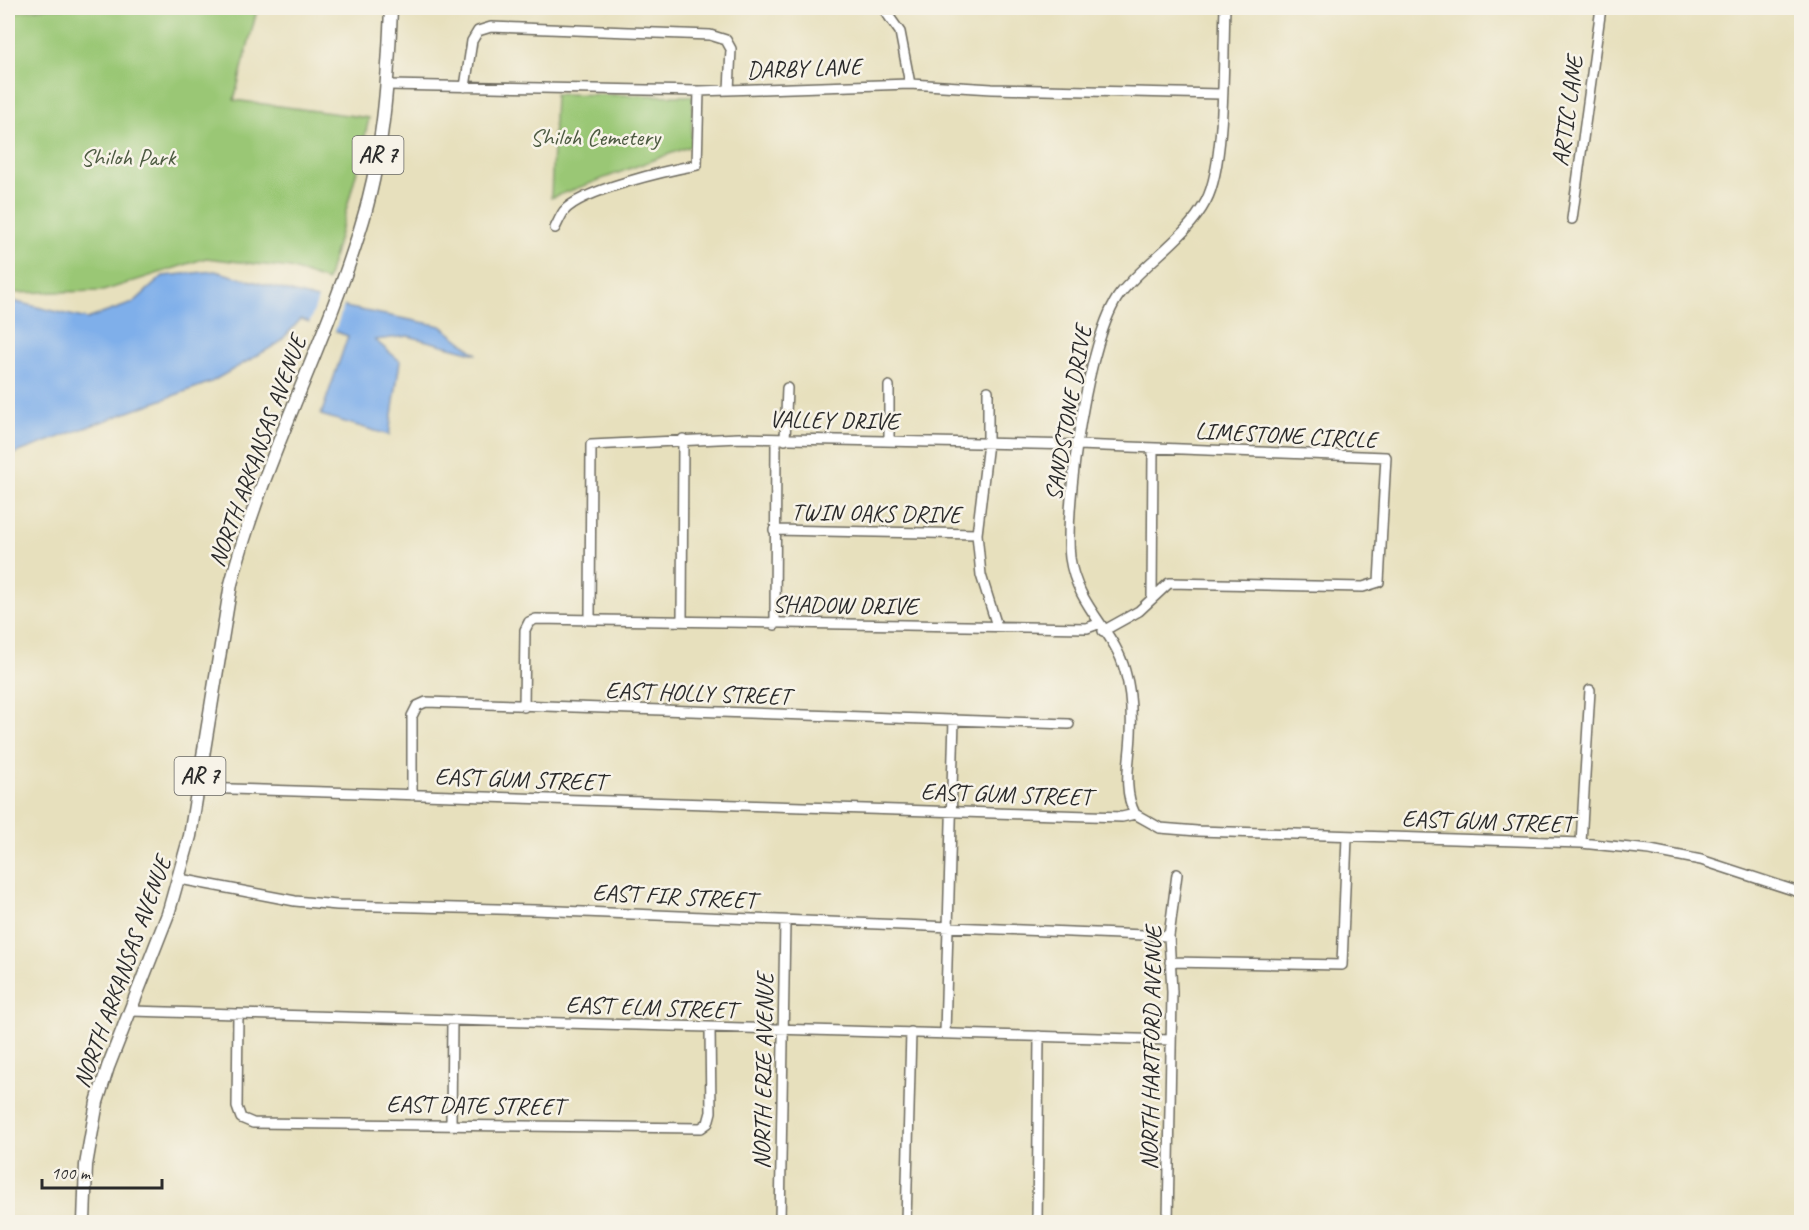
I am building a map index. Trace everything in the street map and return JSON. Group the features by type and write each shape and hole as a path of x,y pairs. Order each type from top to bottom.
{"main road":[{"name":"NORTH ARKANSAS AVENUE","path":"84,1222 90,1135 108,1067 180,879 198,788 231,584 239,553 279,439 359,233 370,189 388,85 391,8"}],"street":[{"path":"883,8 900,32 910,84"},
{"name":"SANDSTONE DRIVE","path":"1135,814 1130,804 1126,773 1131,734 1125,668 1082,597 1070,560 1070,516 1078,446 1097,345 1106,318 1120,293 1192,223 1207,200 1216,169 1225,8"},
{"name":"ARTIC LANE","path":"1572,219 1602,8"},
{"path":"465,87 471,41 478,30 491,27 710,35 726,40 731,49 729,90"},
{"name":"DARBY LANE","path":"388,85 699,91 910,84 992,89 1221,94"},
{"path":"555,228 565,209 591,195 659,171 697,165 699,91"},
{"path":"889,386 889,441"},
{"path":"775,625 774,530 787,388"},
{"path":"988,391 988,443 977,534 981,575 997,626"},
{"path":"682,621 683,440"},
{"name":"VALLEY DRIVE","path":"590,619 591,445 683,440 781,440 1078,446"},
{"name":"LIMESTONE CIRCLE","path":"1078,446 1386,457 1379,582 1363,587 1169,583 1139,611 1100,627"},
{"path":"1152,599 1153,448"},
{"name":"TWIN OAKS DRIVE","path":"774,530 977,534"},
{"name":"SHADOW DRIVE","path":"524,707 525,630 530,622 536,619 775,625 1100,627"},
{"path":"1581,843 1590,690"},
{"name":"EAST HOLLY STREET","path":"412,795 412,716 417,706 426,702 1069,724"},
{"path":"945,1033 954,719"},
{"name":"EAST GUM STREET","path":"198,788 1122,817 1135,814 1160,828 1347,837 1581,843 1650,850 1701,860 1802,892"},
{"path":"1170,962 1342,965 1347,837"},
{"name":"NORTH HARTFORD AVENUE","path":"1168,1222 1171,1040 1169,936 1177,874"},
{"name":"EAST FIR STREET","path":"180,879 295,901 337,905 535,910 1169,936"},
{"name":"NORTH ERIE AVENUE","path":"780,1222 785,921"},
{"name":"EAST ELM STREET","path":"131,1011 710,1029 1171,1040"},
{"name":"EAST DATE STREET","path":"238,1015 237,1107 241,1118 253,1123 701,1128 708,1123 711,1112 710,1029"},
{"path":"451,1124 452,1020"},
{"path":"906,1222 911,1032"},
{"path":"1037,1222 1039,1036"}],"green space":[{"name":"Shiloh Park","path":"8,8 13,8 16,12 44,8 253,8 256,14 234,100 369,118 327,281 290,268 206,258 103,291 8,293"},
{"name":"Shiloh Cemetery","path":"555,94 693,96 691,146 551,198"}],"water":[{"path":"215,271 350,308 441,326 477,354 408,336 375,340 400,361 389,435 321,415 348,336 301,319 279,343 211,382 8,456 8,300 87,319 133,303 163,276"}],"pier":[{"path":"319,296 345,303 334,334 309,324"}]}
